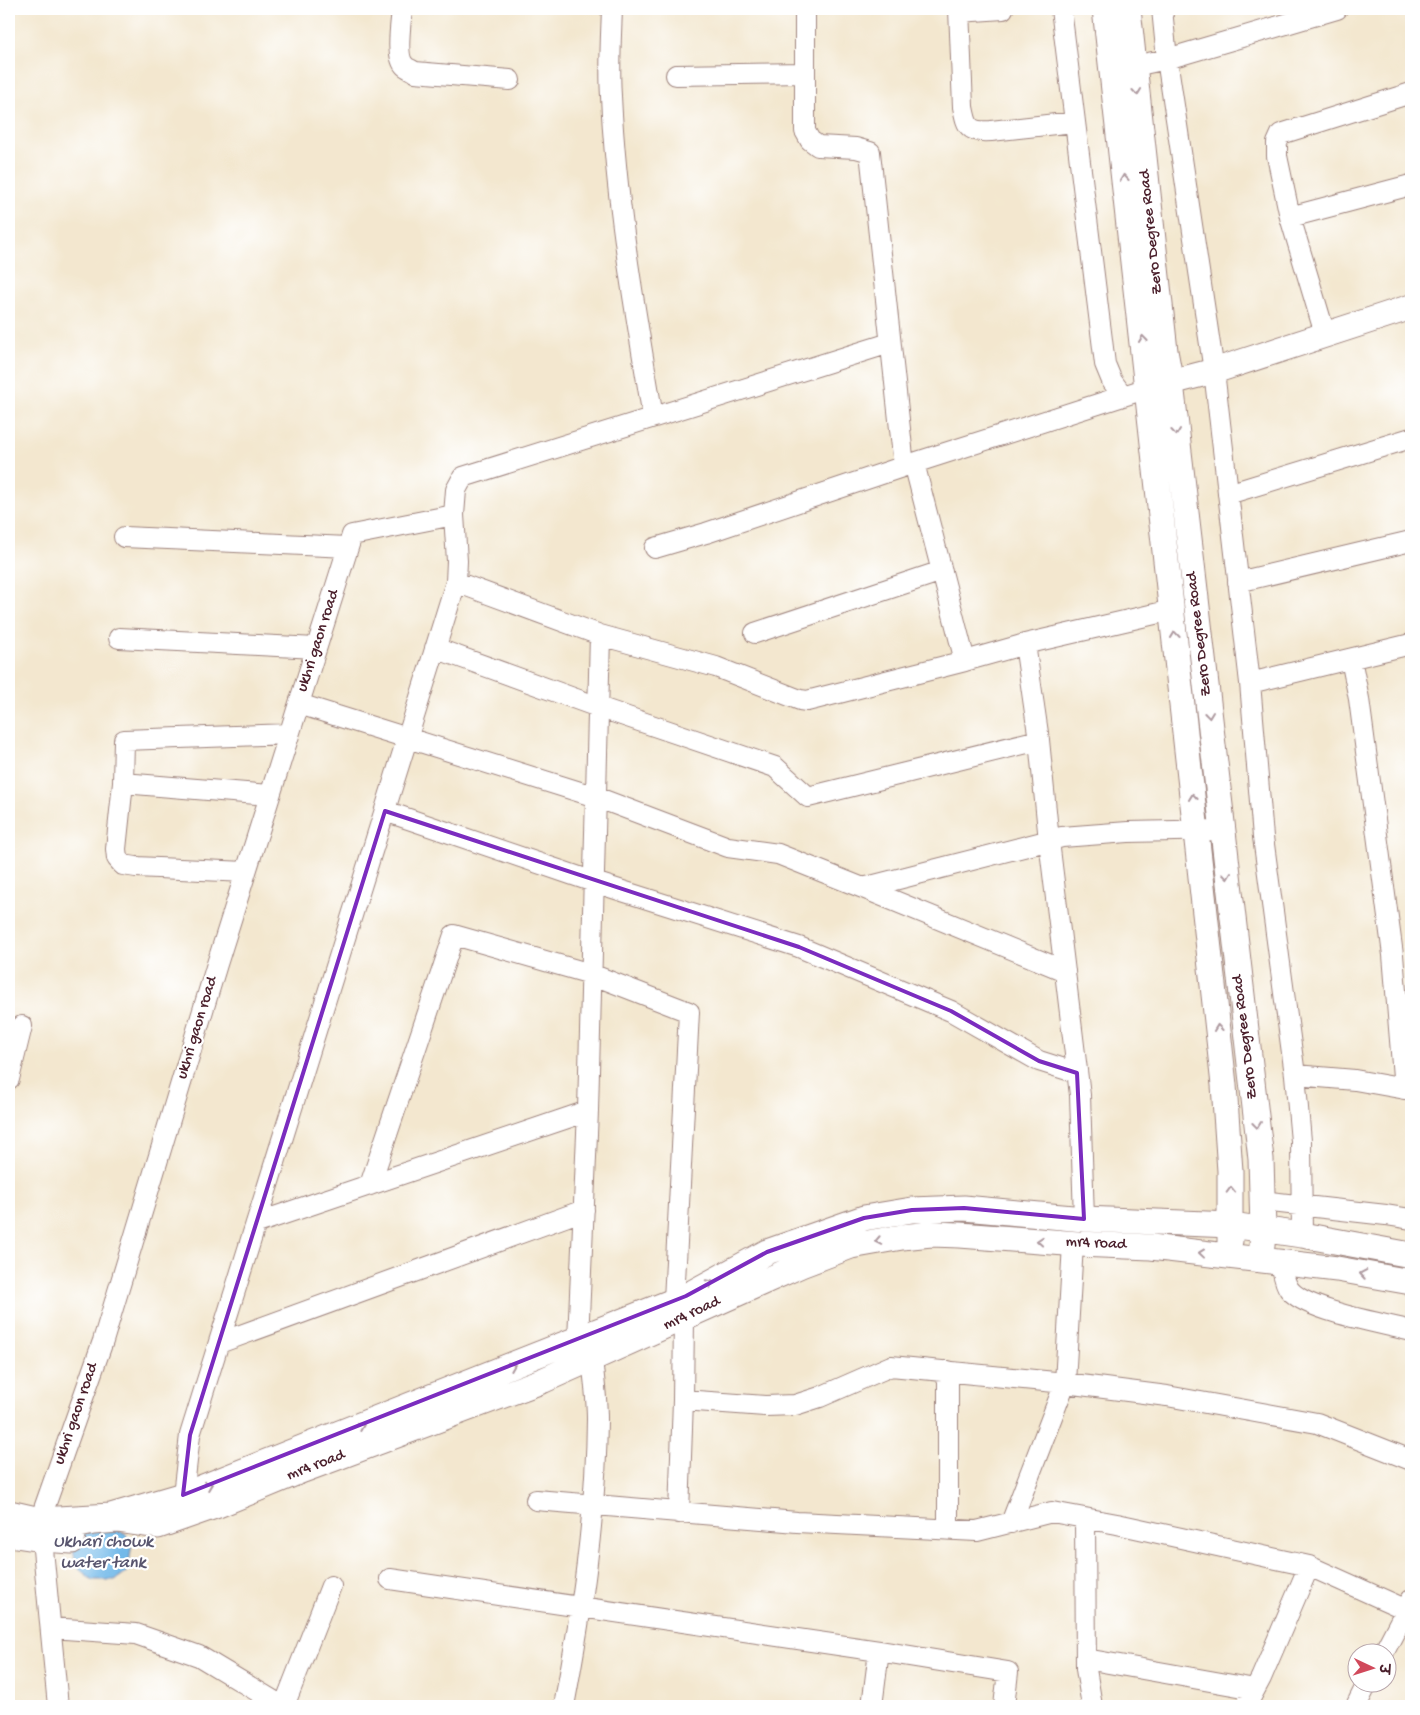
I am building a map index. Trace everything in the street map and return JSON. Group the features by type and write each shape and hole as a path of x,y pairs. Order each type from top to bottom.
{"street":[{"path":"402,9 399,46 400,58 404,65 415,72 510,80"},
{"path":"612,9 611,94 617,182 631,286 653,417"},
{"path":"805,9 805,131 810,140 818,146 856,148 870,152 890,343 909,465 942,571 965,661"},
{"path":"1003,9 959,11 965,122 969,128 977,132 1074,122"},
{"path":"1061,9 1105,364 1112,381 1123,396"},
{"name":"Zero Degree Road","path":"1105,9 1123,69 1165,350 1159,386 1172,610 1224,1085 1230,1171 1231,1225 1229,1256"},
{"name":"Zero Degree Road","path":"1123,69 1128,9"},
{"path":"1162,9 1167,59 1214,371 1250,683 1264,837 1295,1075 1301,1141 1300,1204 1302,1235"},
{"path":"1123,69 1167,59 1297,14 1337,9"},
{"path":"676,74 804,72"},
{"path":"1325,334 1290,217 1277,156 1277,143 1281,134 1411,93"},
{"path":"1290,217 1411,186"},
{"path":"655,548 1123,396 1214,371 1411,307"},
{"path":"183,1495 190,1435 456,582 457,561 454,515 456,490 463,477 890,343"},
{"name":"Zero Degree Road","path":"1159,386 1222,830 1261,1160 1263,1229 1271,1262"},
{"path":"1228,494 1411,438"},
{"path":"124,537 350,541 454,515"},
{"name":"ukhri gaon road","path":"41,1530 102,1341 350,541"},
{"path":"1238,582 1411,541"},
{"path":"755,633 942,571"},
{"path":"456,582 600,635 716,667 800,700 807,701 1025,644 1172,610"},
{"path":"564,1706 582,1608 594,1505 597,1418 585,1349 584,1210 600,635"},
{"path":"119,638 316,648"},
{"path":"1025,644 1039,740 1049,840 1080,1095 1084,1219"},
{"path":"1250,683 1411,644"},
{"path":"435,648 598,707 775,767 808,797 1039,740"},
{"path":"1295,1075 1355,1080 1408,1089 1393,955 1359,699 1351,659"},
{"path":"299,704 596,797 728,847 778,854 1065,971"},
{"path":"246,872 136,867 123,865 116,858 124,740 289,734"},
{"path":"122,783 270,795"},
{"path":"385,811 594,882 799,948 951,1011 1039,1062 1077,1073"},
{"path":"863,888 1062,837 1128,832 1222,830"},
{"path":"370,1185 454,934 591,974 689,1012 679,1309 683,1400 679,1513"},
{"path":"9,1079 22,1026"},
{"path":"257,1223 588,1111"},
{"path":"1262,1200 1411,1219"},
{"name":"mr4 road","path":"679,1309 767,1252 864,1218 912,1210 964,1208 1084,1219 1231,1225 1302,1235 1411,1255"},
{"path":"219,1343 584,1210"},
{"name":"mr4 road","path":"9,1534 41,1530 111,1516 183,1495 585,1349 679,1309 851,1246 931,1234 1073,1244 1151,1247 1337,1269 1411,1282"},
{"path":"1011,1522 1065,1383 1073,1244"},
{"path":"1271,1262 1285,1279 1289,1289 1307,1302 1333,1311 1411,1331"},
{"name":"mr4 road","path":"9,1513 41,1530 72,1541 74,1526 93,1522 117,1520 158,1526 218,1505 303,1470 535,1383 585,1349"},
{"path":"683,1400 764,1406 795,1405 820,1397 891,1366 1065,1383 1167,1396 1317,1423 1411,1460"},
{"path":"948,1371 948,1529"},
{"path":"536,1500 797,1522 977,1531 1052,1512 1309,1566 1409,1605 1389,1642"},
{"path":"1085,1518 1086,1659 1092,1706"},
{"path":"41,1530 58,1706"},
{"path":"1086,1659 1251,1698 1309,1566"},
{"path":"390,1579 879,1651 1008,1672 1004,1706"},
{"path":"50,1628 136,1634 199,1656 283,1706 331,1586"},
{"path":"872,1706 879,1651"},
{"path":"1356,1706 1363,1692"}],"highlighted area":[{"path":"385,811 799,947 951,1011 1039,1061 1077,1073 1084,1219 964,1208 912,1210 864,1218 767,1252 686,1296 183,1495 190,1435"}],"water":[{"name":"Ukhari chowk water tank","path":"112,1527 125,1534 132,1543 128,1571 115,1580 92,1580 76,1566 73,1549 82,1533"}]}
